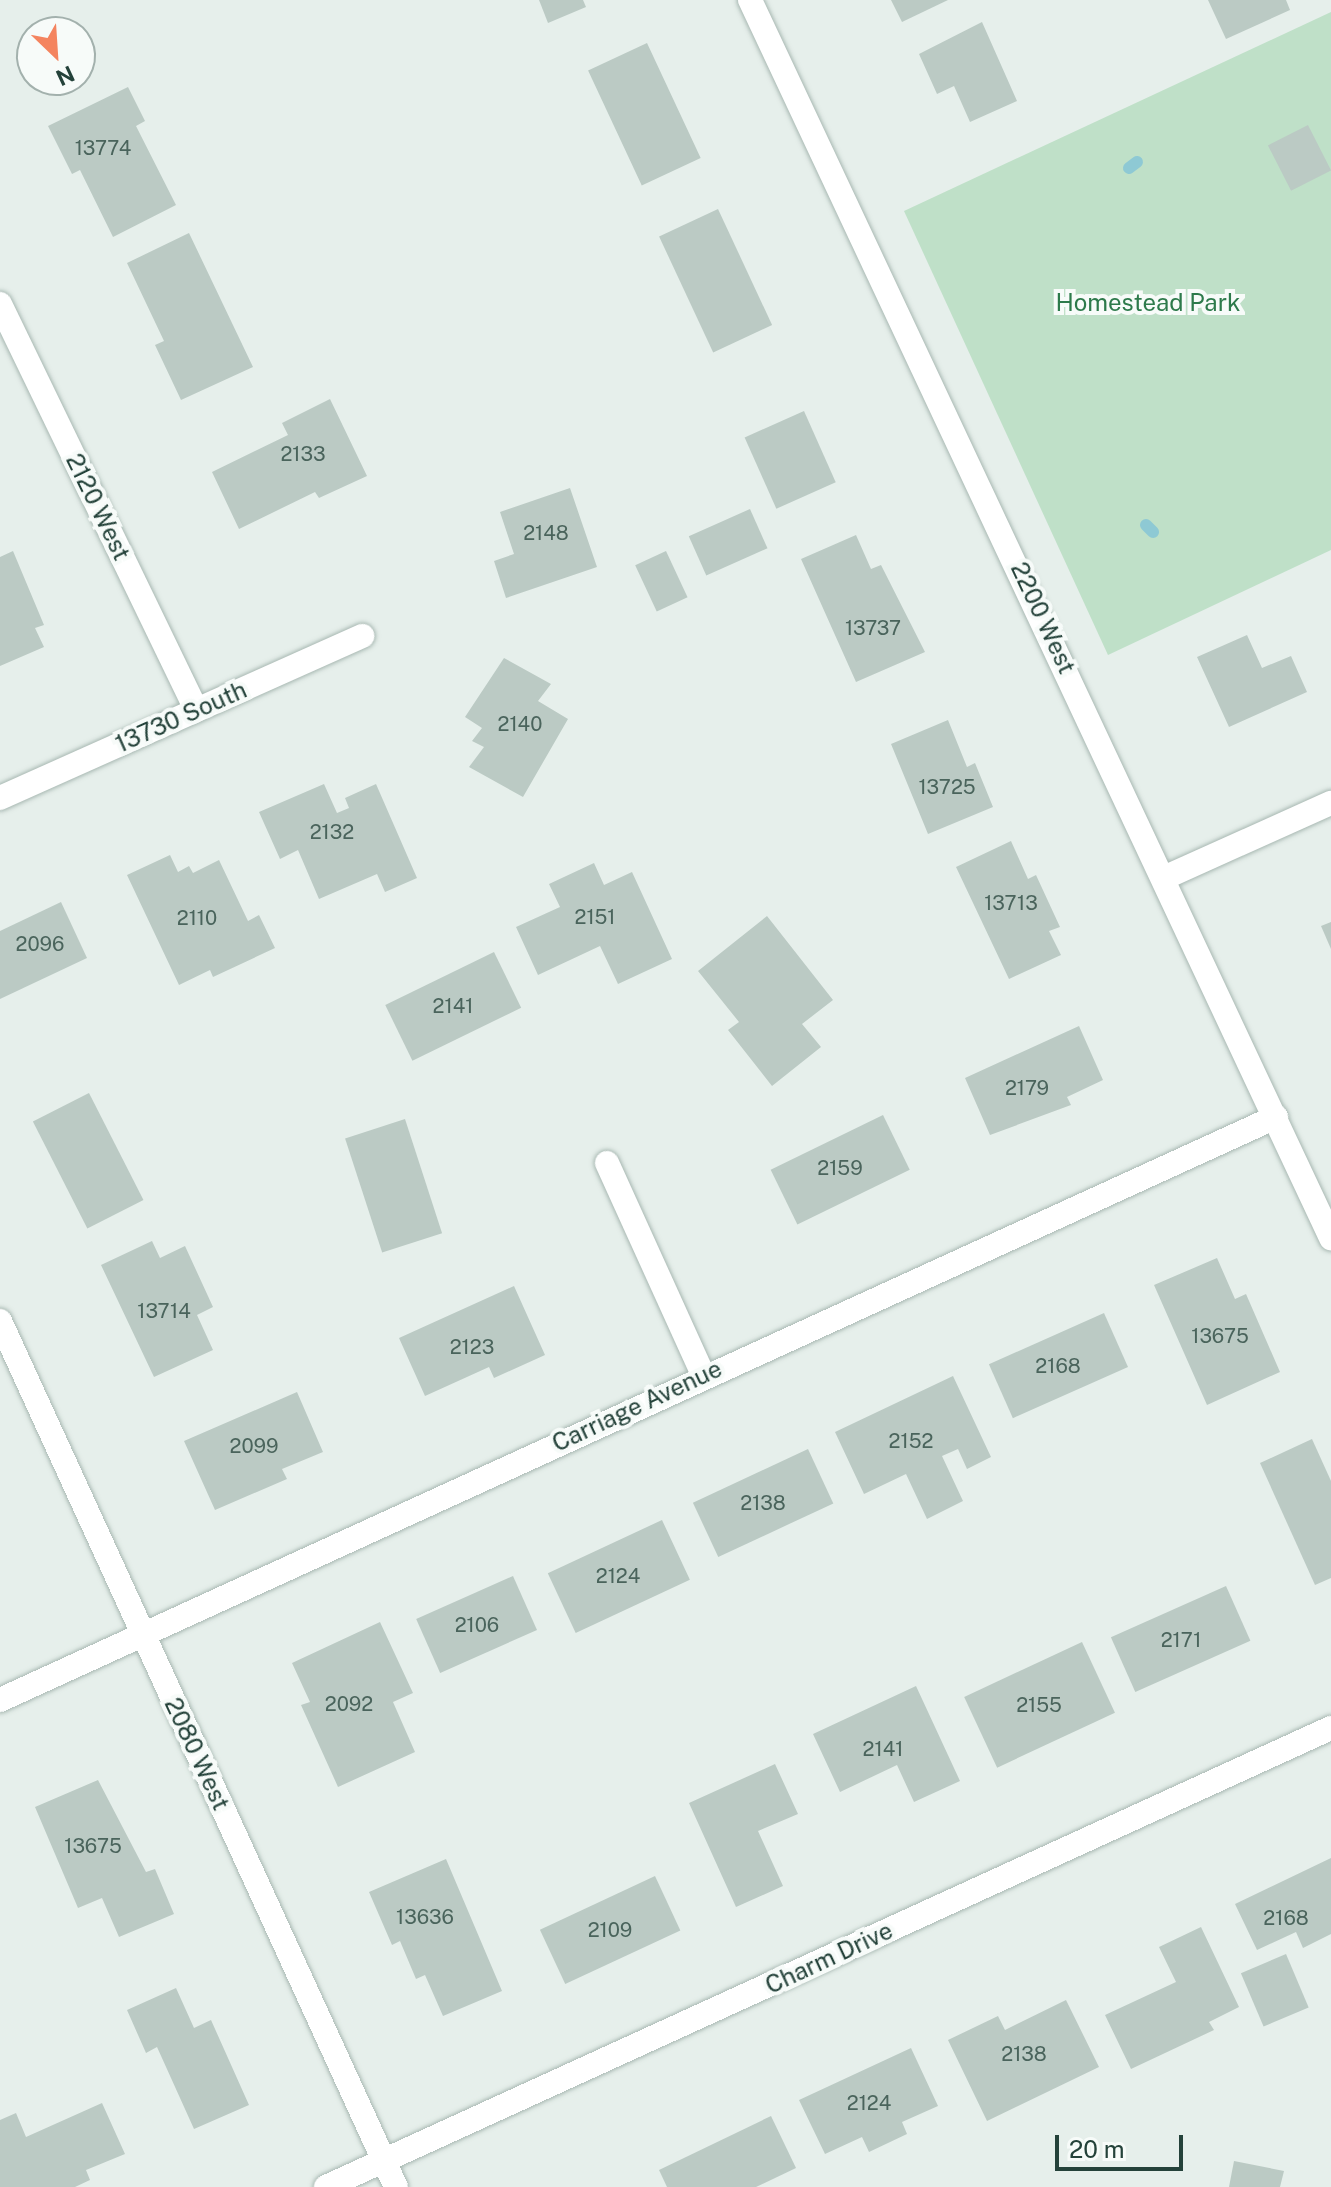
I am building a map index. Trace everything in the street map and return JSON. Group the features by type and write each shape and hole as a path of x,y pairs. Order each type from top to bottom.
{"street":[{"name":"2200 West","path":"750,0 1166,877 1331,1238"},
{"name":"2120 West","path":"0,304 196,710"},
{"name":"13730 South","path":"0,798 362,636"},
{"path":"1166,877 1331,803"},
{"name":"Carriage Avenue","path":"0,1700 703,1375 1276,1117"},
{"path":"607,1163 703,1375"},
{"name":"2080 West","path":"0,1321 396,2187"},
{"name":"Charm Drive","path":"326,2187 1331,1728"}],"green space":[{"name":"Homestead Park","path":"1331,12 1331,550 1108,655 904,211"}],"building":[{"path":"539,0 583,0 586,7 548,23"},
{"path":"891,0 948,0 902,22"},
{"path":"1208,0 1286,0 1290,10 1226,39"},
{"path":"982,22 1017,101 970,122 954,86 937,94 919,54"},
{"path":"647,43 701,158 642,186 588,70"},
{"path":"128,87 145,121 136,126 176,205 113,237 80,170 72,174 48,126"},
{"path":"1308,125 1331,171 1291,191 1268,145"},
{"path":"718,209 772,325 713,352 659,236"},
{"path":"189,233 253,367 181,400 155,345 164,341 127,263"},
{"path":"330,399 367,476 319,498 315,492 239,529 212,472 288,435 282,423"},
{"path":"804,411 836,482 776,509 745,437"},
{"path":"570,488 597,567 506,598 494,561 514,554 500,512"},
{"path":"750,509 767,548 706,576 689,536"},
{"path":"856,535 871,569 881,565 925,652 856,682 801,559"},
{"path":"13,551 44,625 35,628 44,647 0,666 0,557"},
{"path":"666,551 688,597 657,612 635,565"},
{"path":"1247,635 1262,668 1291,656 1307,692 1229,727 1197,657"},
{"path":"504,658 551,684 538,701 568,719 523,797 469,767 484,747 472,741 482,728 465,717"},
{"path":"948,720 967,767 975,763 993,807 928,834 891,744"},
{"path":"324,784 337,813 349,808 345,798 376,784 417,878 385,892 377,874 319,899 298,850 280,859 259,812"},
{"path":"1011,841 1028,879 1036,875 1060,927 1049,931 1061,955 1009,979 956,867"},
{"path":"170,855 178,872 189,866 193,873 219,860 248,921 259,915 275,948 213,977 210,970 179,985 127,875"},
{"path":"594,863 604,885 632,872 672,959 618,984 600,946 538,975 516,927 560,907 549,884"},
{"path":"61,902 87,958 0,999 0,931"},
{"path":"767,916 833,1000 802,1024 821,1047 772,1086 728,1030 739,1022 698,971"},
{"path":"1331,922 1331,949 1321,926"},
{"path":"494,952 521,1008 412,1061 385,1005"},
{"path":"1079,1026 1103,1080 1067,1097 1071,1105 990,1135 965,1078"},
{"path":"89,1093 143,1200 87,1229 33,1122"},
{"path":"883,1115 910,1170 797,1225 771,1170"},
{"path":"405,1119 442,1233 382,1253 345,1138"},
{"path":"152,1241 160,1258 185,1246 213,1307 197,1315 213,1350 154,1377 101,1265"},
{"path":"1217,1258 1235,1299 1246,1294 1280,1372 1207,1405 1154,1285"},
{"path":"514,1286 545,1355 494,1378 489,1367 425,1396 399,1338"},
{"path":"1104,1313 1128,1367 1013,1418 989,1364"},
{"path":"953,1376 991,1457 967,1469 958,1449 942,1456 963,1501 927,1519 906,1474 864,1494 835,1432"},
{"path":"297,1392 323,1452 282,1469 287,1479 215,1510 184,1441"},
{"path":"1312,1439 1331,1481 1331,1578 1315,1585 1260,1463"},
{"path":"808,1449 833,1503 718,1557 693,1503"},
{"path":"662,1520 690,1580 576,1633 548,1573"},
{"path":"513,1576 537,1630 440,1673 416,1619"},
{"path":"1226,1586 1250,1641 1135,1692 1111,1637"},
{"path":"380,1622 413,1693 393,1702 415,1752 338,1787 301,1705 310,1702 292,1663"},
{"path":"1082,1642 1115,1713 997,1768 964,1697"},
{"path":"916,1686 960,1781 914,1802 897,1765 840,1792 813,1734"},
{"path":"775,1764 798,1814 758,1831 783,1886 736,1907 689,1803"},
{"path":"98,1780 146,1872 155,1869 174,1914 119,1937 102,1898 78,1908 35,1807"},
{"path":"1331,1858 1331,1934 1303,1948 1296,1932 1257,1950 1235,1904"},
{"path":"446,1859 502,1991 443,2016 425,1975 416,1979 400,1941 392,1945 369,1892"},
{"path":"655,1876 680,1930 565,1984 540,1930"},
{"path":"1201,1927 1239,2007 1209,2022 1214,2030 1131,2069 1105,2015 1176,1982 1159,1947"},
{"path":"1286,1954 1309,2007 1264,2027 1241,1973"},
{"path":"176,1988 194,2028 211,2020 249,2105 194,2129 157,2047 146,2053 127,2010"},
{"path":"1066,2000 1099,2067 987,2121 948,2040 998,2016 1005,2030"},
{"path":"911,2048 938,2106 902,2122 907,2134 869,2152 862,2137 825,2154 799,2100"},
{"path":"102,2103 125,2154 86,2170 90,2180 75,2187 0,2187 0,2120 16,2113 26,2137"},
{"path":"771,2116 796,2168 756,2187 667,2187 659,2170"},
{"path":"1234,2161 1284,2171 1280,2187 1229,2187"}],"waterway":[{"path":"1129,168 1137,162"},
{"path":"1146,525 1153,532"}]}
